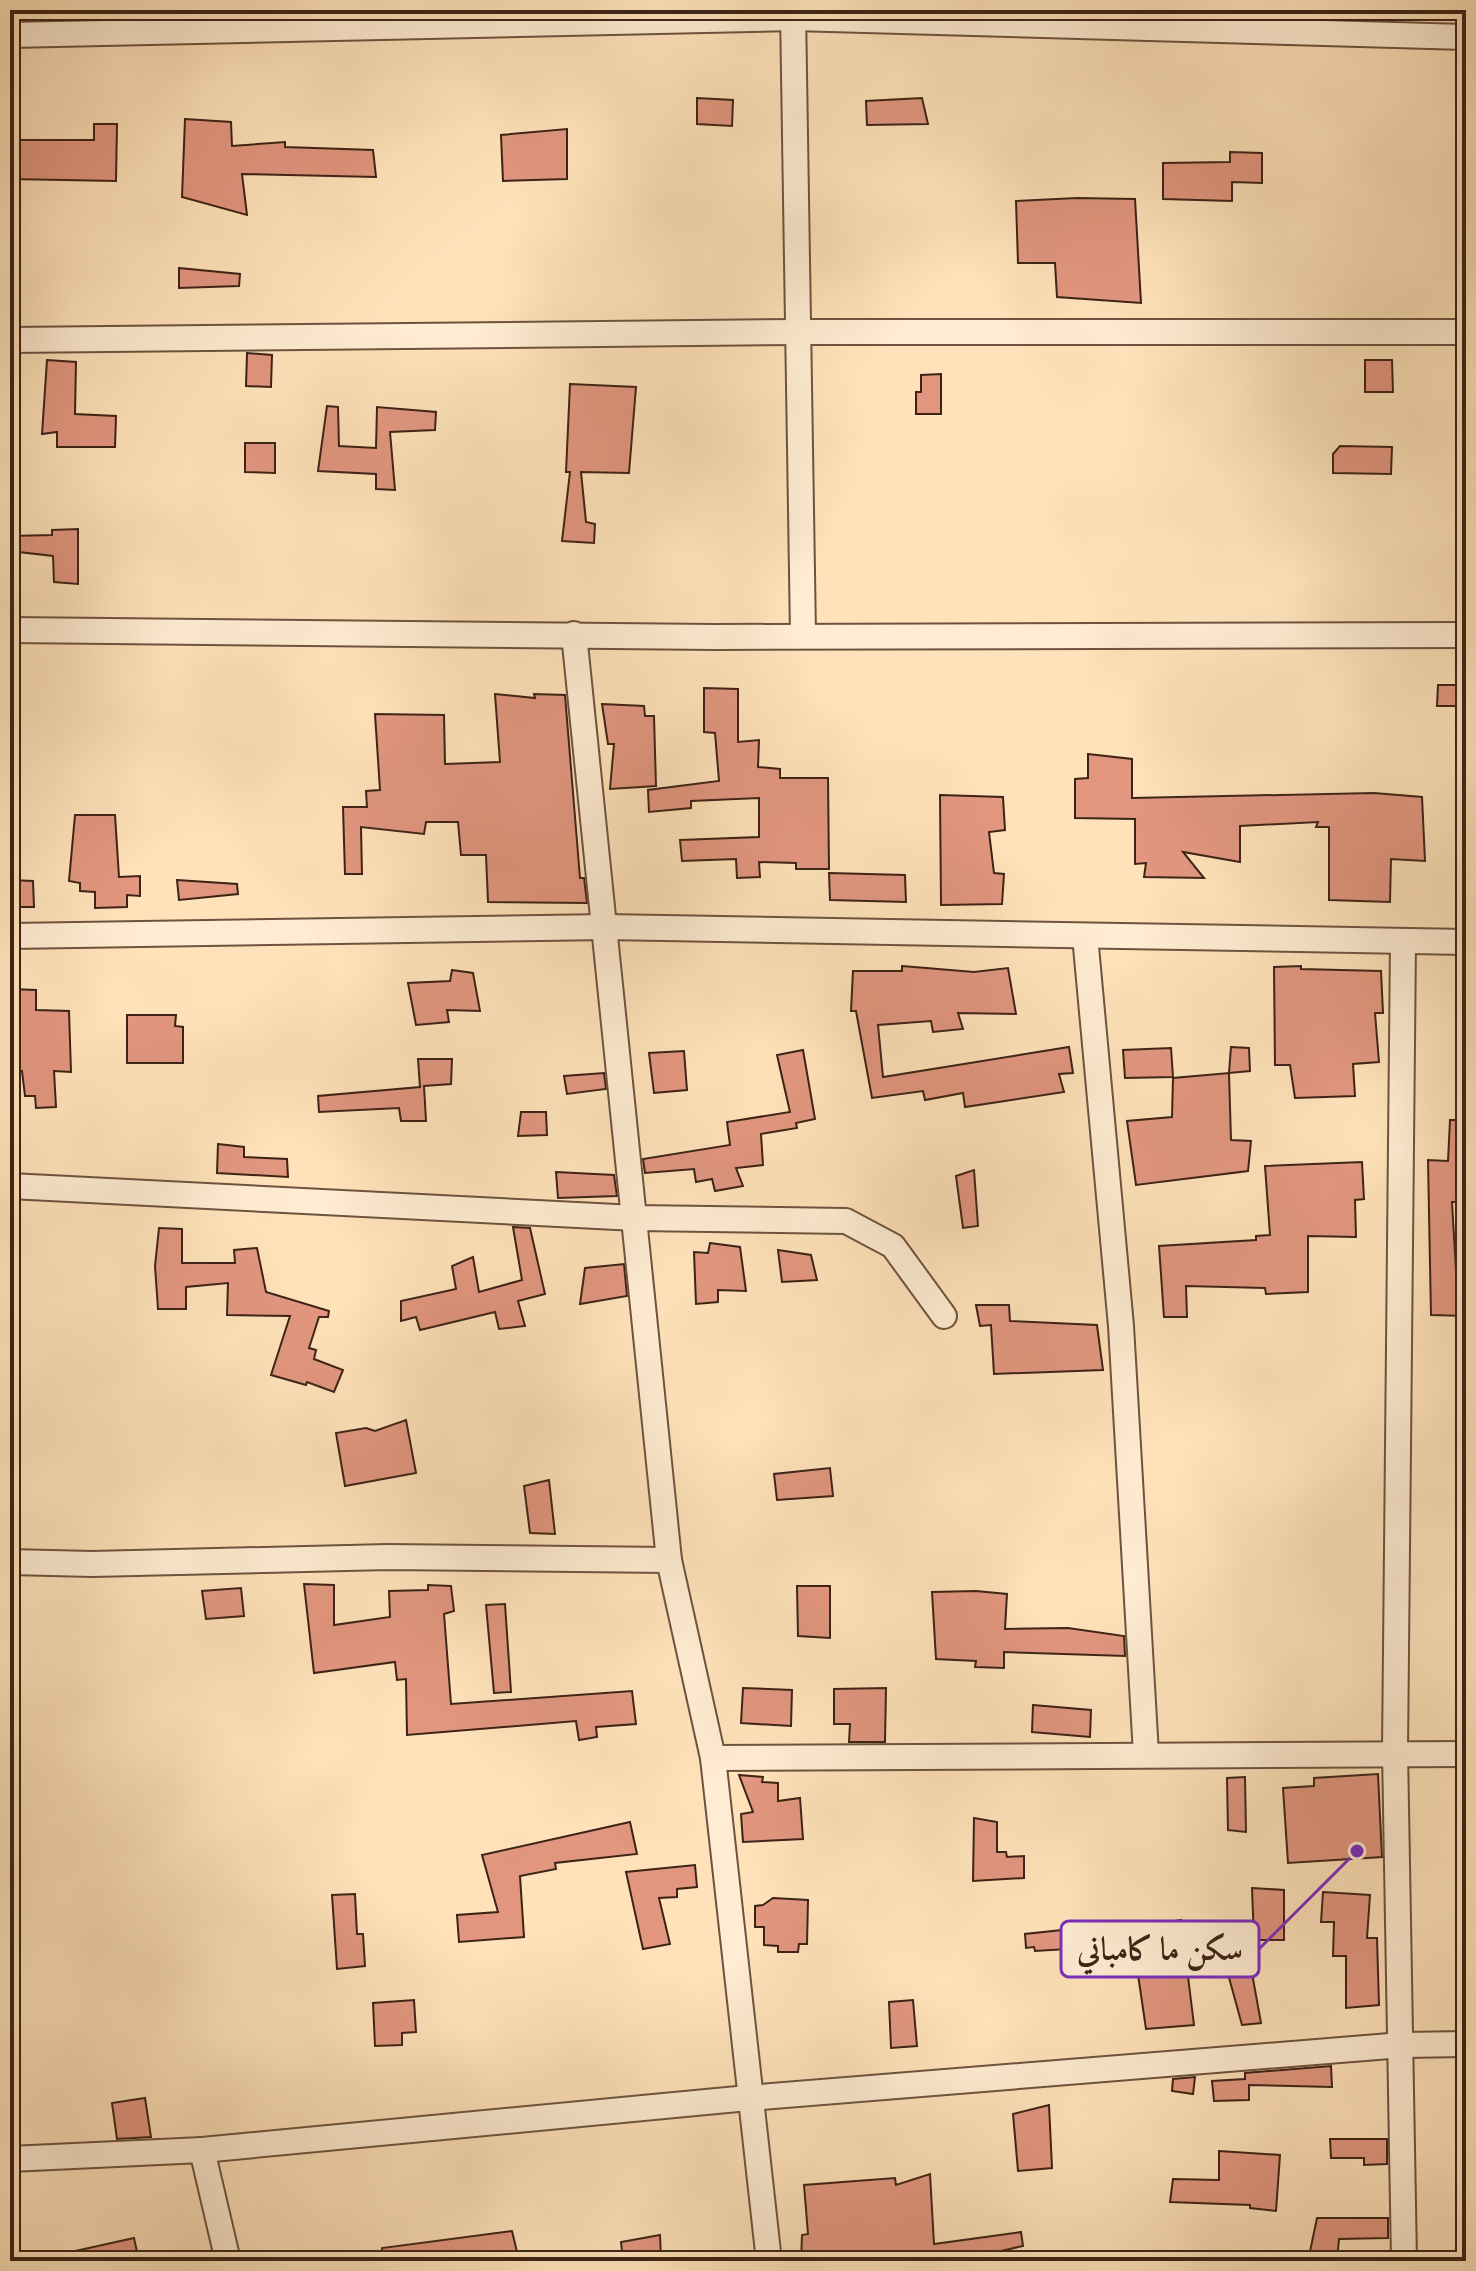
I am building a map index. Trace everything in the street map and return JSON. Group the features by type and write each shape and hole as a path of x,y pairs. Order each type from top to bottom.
{"street":[{"path":"793,14 803,635"},
{"path":"10,35 793,14 1466,37"},
{"path":"10,340 798,332 1466,332"},
{"path":"10,630 1466,635"},
{"path":"574,634 669,1560 713,1758 748,2098 769,2261"},
{"path":"10,936 606,927 1466,942"},
{"path":"1085,936 1121,1326 1146,1754"},
{"path":"1403,942 1395,1751 1404,2261"},
{"path":"10,1186 636,1218 846,1221 893,1246 944,1316"},
{"path":"10,1562 92,1564 388,1557 669,1560"},
{"path":"713,1758 1395,1751 1466,1754"},
{"path":"10,2159 202,2150 748,2098 1402,2045 1466,2044"},
{"path":"202,2150 228,2261"}],"building":[{"path":"697,98 733,100 732,126 697,124"},
{"path":"922,98 928,124 867,125 866,101"},
{"path":"185,119 231,122 232,146 285,142 285,147 373,150 376,177 242,174 247,215 182,197"},
{"path":"94,124 117,124 116,181 10,179 10,140 94,140"},
{"path":"567,129 567,179 503,181 501,135"},
{"path":"1230,152 1262,153 1262,183 1232,182 1232,201 1163,199 1163,163 1230,162"},
{"path":"1135,199 1141,303 1057,297 1055,263 1018,263 1016,201"},
{"path":"179,268 240,274 239,286 179,288"},
{"path":"247,353 272,355 271,387 246,386"},
{"path":"47,360 76,362 75,414 116,416 115,447 57,447 57,432 42,434"},
{"path":"1365,360 1392,360 1393,392 1365,392"},
{"path":"941,374 941,414 916,414 916,392 921,392 921,375"},
{"path":"570,384 636,387 629,473 581,472 586,522 595,524 594,543 562,541 570,472 566,472"},
{"path":"327,406 338,407 339,446 376,448 377,407 436,412 435,430 390,432 395,490 376,489 376,474 318,471"},
{"path":"245,443 275,443 275,473 245,472"},
{"path":"1340,446 1392,447 1391,474 1333,473 1333,454"},
{"path":"78,529 78,584 54,582 53,556 10,551 10,536 52,535 52,530"},
{"path":"1438,685 1460,685 1459,706 1437,706"},
{"path":"704,688 738,689 738,742 759,740 758,767 780,769 780,778 828,778 829,869 796,869 796,863 759,862 760,877 737,878 736,859 682,861 680,840 759,837 759,798 691,801 691,808 649,812 648,790 719,781 715,733 704,732"},
{"path":"495,694 535,698 534,694 565,695 580,878 584,878 587,903 488,902 486,855 461,855 458,822 426,822 424,834 361,827 362,874 345,874 343,807 367,807 366,791 380,790 375,714 444,715 445,764 500,762"},
{"path":"602,704 644,706 645,716 654,716 656,786 610,789 614,744 608,744"},
{"path":"1088,754 1132,759 1132,798 1374,793 1422,797 1425,861 1391,859 1390,902 1329,900 1329,827 1316,827 1318,822 1240,826 1240,862 1183,852 1204,878 1144,877 1146,863 1135,864 1135,819 1075,818 1075,779 1088,778"},
{"path":"940,795 1003,797 1005,830 989,832 994,873 1004,874 1002,904 941,905"},
{"path":"75,815 115,815 119,877 140,876 140,896 127,895 127,907 95,908 95,892 80,891 80,883 69,881"},
{"path":"829,873 905,875 906,902 830,900"},
{"path":"10,880 33,881 34,907 10,907"},
{"path":"177,880 237,884 238,894 179,900"},
{"path":"902,966 974,972 1008,968 1016,1014 958,1013 963,1029 933,1032 931,1021 878,1025 883,1077 1069,1047 1073,1073 1059,1074 1064,1092 965,1107 963,1093 925,1100 923,1091 872,1098 856,1011 851,1011 853,971 902,971"},
{"path":"1301,966 1301,969 1381,971 1383,1013 1375,1013 1379,1062 1353,1064 1355,1096 1295,1098 1290,1065 1275,1065 1274,967"},
{"path":"452,970 473,973 480,1011 447,1010 449,1022 416,1025 408,983 450,981"},
{"path":"10,989 36,990 36,1010 69,1011 71,1072 54,1071 56,1107 36,1108 35,1096 25,1096 22,1071 12,1071"},
{"path":"127,1015 176,1015 175,1026 183,1027 183,1063 127,1063"},
{"path":"1231,1047 1249,1048 1250,1071 1229,1073"},
{"path":"1171,1048 1173,1077 1125,1078 1123,1050"},
{"path":"803,1050 815,1119 796,1123 797,1128 761,1134 763,1165 736,1168 743,1186 715,1191 712,1179 696,1182 694,1169 645,1173 643,1159 730,1145 727,1122 790,1112 777,1055"},
{"path":"684,1051 687,1090 654,1093 649,1053"},
{"path":"418,1059 452,1059 451,1084 424,1086 426,1121 401,1121 399,1108 319,1112 318,1096 420,1087"},
{"path":"604,1073 606,1089 567,1094 564,1076"},
{"path":"1229,1073 1231,1140 1251,1141 1248,1171 1136,1185 1127,1121 1172,1117 1173,1078"},
{"path":"521,1112 546,1112 547,1135 518,1136"},
{"path":"1450,1120 1466,1120 1466,1196 1460,1196 1459,1202 1452,1202 1457,1288 1466,1288 1466,1316 1431,1315 1428,1160 1448,1161"},
{"path":"218,1144 244,1147 244,1157 287,1159 288,1177 217,1173"},
{"path":"1362,1162 1364,1199 1355,1200 1356,1237 1308,1236 1308,1292 1266,1294 1265,1288 1186,1286 1187,1317 1164,1317 1159,1246 1256,1240 1256,1236 1270,1235 1265,1166"},
{"path":"974,1170 978,1226 963,1228 956,1176"},
{"path":"556,1172 614,1175 617,1196 558,1198"},
{"path":"513,1227 530,1228 545,1294 518,1301 525,1326 499,1329 495,1312 420,1330 416,1317 401,1321 401,1301 456,1289 452,1266 473,1257 479,1292 522,1280"},
{"path":"159,1228 182,1229 182,1263 235,1263 234,1250 257,1248 266,1292 329,1311 328,1317 319,1317 309,1348 316,1350 314,1359 343,1370 334,1392 307,1382 306,1385 271,1375 290,1316 227,1315 228,1283 186,1287 186,1309 158,1309 155,1266"},
{"path":"710,1243 740,1247 746,1291 718,1290 718,1302 696,1304 694,1252 708,1253"},
{"path":"778,1250 811,1255 817,1280 782,1282"},
{"path":"624,1264 627,1296 580,1304 585,1268"},
{"path":"976,1305 1009,1305 1010,1321 1097,1325 1103,1370 994,1374 991,1325 980,1326"},
{"path":"406,1420 416,1473 345,1486 336,1433 366,1428 375,1431"},
{"path":"830,1468 833,1496 777,1500 774,1474"},
{"path":"549,1480 555,1534 530,1533 524,1486"},
{"path":"304,1584 334,1585 334,1625 390,1617 389,1591 428,1590 428,1585 451,1586 454,1611 444,1614 451,1704 632,1691 636,1724 596,1727 597,1737 579,1740 576,1721 407,1735 406,1679 397,1680 395,1662 314,1673"},
{"path":"797,1586 830,1586 830,1638 798,1636"},
{"path":"241,1588 244,1616 206,1619 202,1591"},
{"path":"932,1592 1007,1594 1005,1629 1068,1628 1124,1636 1125,1656 1004,1652 1004,1668 975,1667 976,1661 936,1659"},
{"path":"505,1604 511,1692 494,1693 486,1605"},
{"path":"743,1688 792,1690 791,1726 741,1723"},
{"path":"886,1688 885,1742 849,1742 850,1724 834,1724 834,1689"},
{"path":"1033,1705 1091,1710 1090,1737 1032,1732"},
{"path":"1378,1774 1382,1857 1288,1863 1283,1788 1314,1786 1314,1778"},
{"path":"739,1775 763,1777 762,1782 778,1783 778,1801 800,1798 803,1839 743,1842 741,1814 753,1812"},
{"path":"1245,1777 1246,1832 1228,1830 1227,1778"},
{"path":"974,1818 997,1822 997,1852 1006,1852 1007,1857 1024,1856 1024,1878 973,1881"},
{"path":"630,1822 637,1854 555,1863 556,1869 520,1876 524,1937 459,1942 457,1915 498,1912 482,1855"},
{"path":"695,1865 697,1887 677,1889 677,1897 659,1898 670,1944 643,1949 626,1872"},
{"path":"1252,1888 1284,1890 1284,1940 1254,1940"},
{"path":"1323,1892 1370,1895 1367,1938 1377,1938 1379,2005 1346,2008 1346,1956 1333,1956 1334,1922 1321,1922"},
{"path":"355,1894 357,1934 363,1934 365,1966 337,1969 332,1895"},
{"path":"773,1898 808,1900 807,1944 799,1944 798,1952 778,1952 778,1946 764,1945 764,1927 755,1927 755,1906"},
{"path":"1181,1920 1194,2025 1146,2029 1136,1961 1116,1964 1111,1932"},
{"path":"1099,1927 1101,1947 1035,1951 1034,1947 1026,1948 1025,1934"},
{"path":"1248,1951 1261,2023 1242,2025 1222,1952"},
{"path":"414,2000 416,2032 402,2033 402,2045 375,2046 373,2003"},
{"path":"913,2000 917,2046 891,2048 889,2002"},
{"path":"1331,2066 1332,2087 1249,2085 1249,2100 1214,2101 1212,2081 1245,2079 1245,2073"},
{"path":"1195,2077 1193,2094 1172,2091 1173,2079"},
{"path":"145,2098 151,2137 117,2139 112,2103"},
{"path":"1049,2105 1052,2168 1018,2171 1013,2114"},
{"path":"1330,2139 1387,2139 1387,2164 1364,2165 1364,2158 1331,2158"},
{"path":"1219,2151 1280,2155 1276,2211 1250,2208 1250,2205 1170,2202 1173,2179 1219,2180"},
{"path":"930,2174 934,2244 1021,2232 1023,2246 957,2261 842,2261 842,2257 801,2261 802,2235 808,2234 804,2185 895,2178 896,2185"},
{"path":"1317,2218 1388,2218 1388,2238 1339,2239 1337,2261 1308,2261"},
{"path":"512,2231 517,2252 464,2261 383,2261 382,2248"},
{"path":"660,2235 661,2257 623,2261 621,2242"},
{"path":"134,2238 139,2261 67,2261 66,2253"}],"place":[{"name":"سكن ما كامباني","path":"1357,1851"}]}
